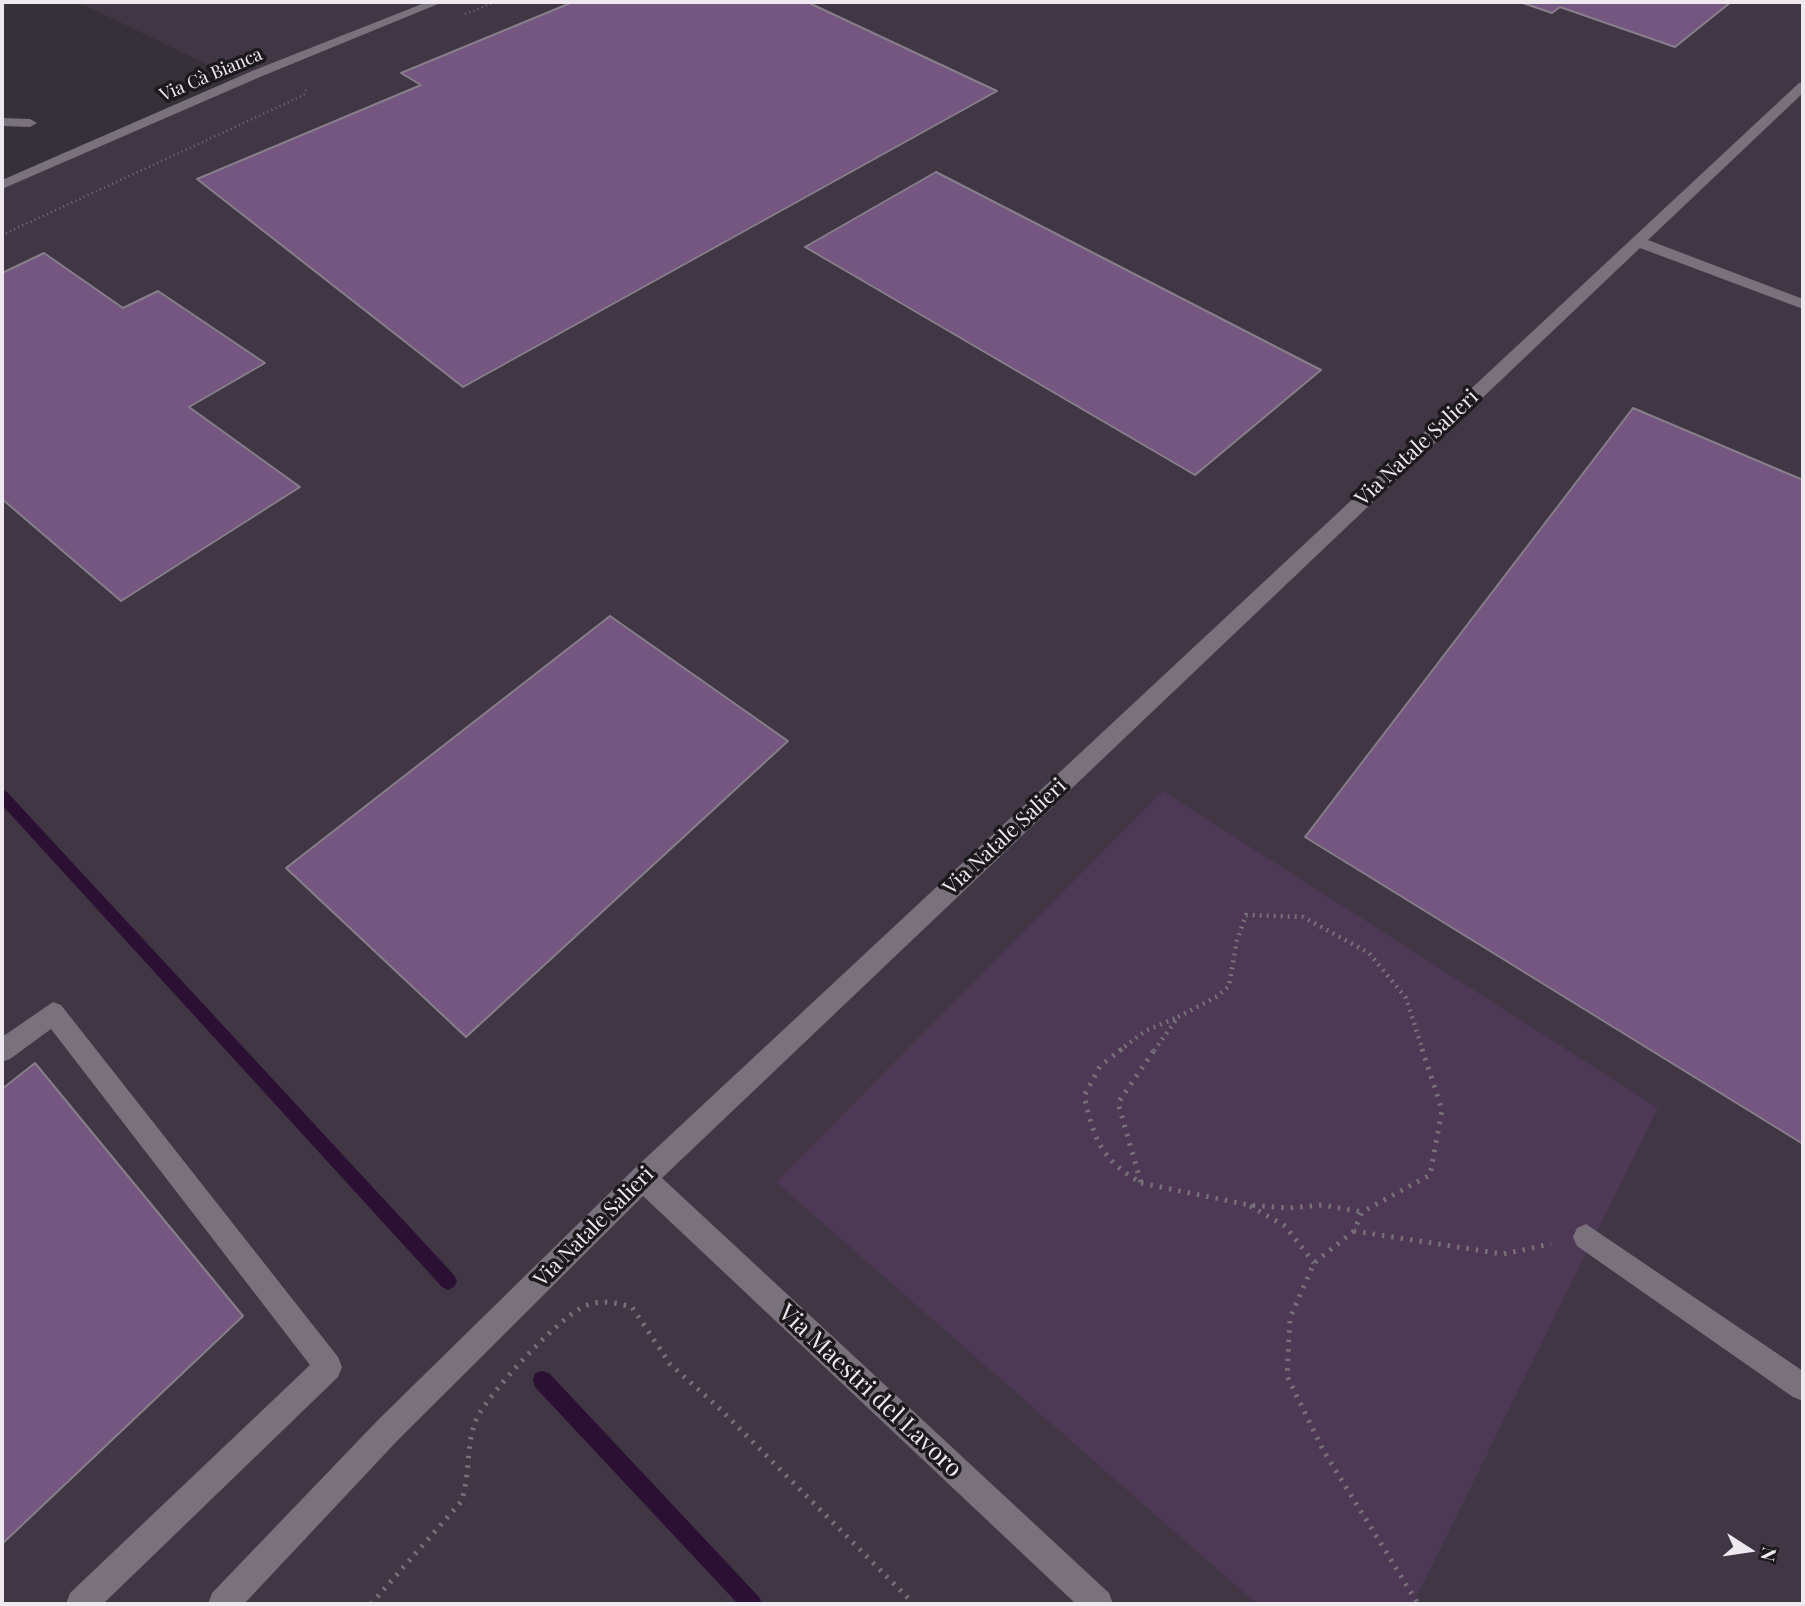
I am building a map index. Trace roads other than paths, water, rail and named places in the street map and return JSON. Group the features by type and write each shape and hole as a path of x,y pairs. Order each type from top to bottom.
{"street":[{"name":"Via Cà Bianca","path":"2,185 256,74 437,2"},
{"name":"Via Natale Salieri","path":"223,1604 388,1430 643,1178 1803,86"},
{"path":"2,122 30,123"},
{"path":"1636,241 1803,304"},
{"path":"2,1051 53,1013 328,1367 81,1604"},
{"name":"Via Maestri del Lavoro","path":"643,1178 1098,1604"},
{"path":"1586,1237 1803,1387"}],"waterway":[{"path":"2,796 448,1281"},
{"path":"542,1380 752,1604"}]}
